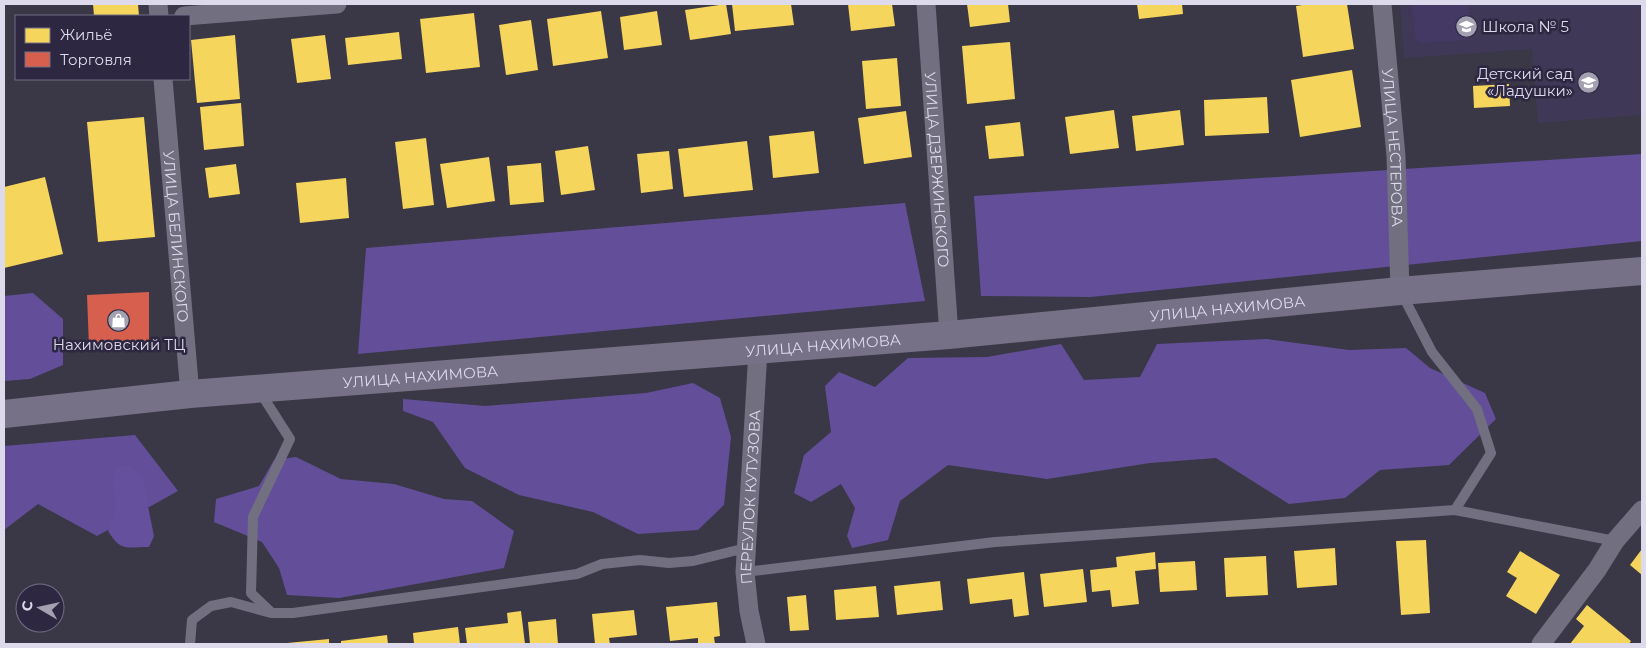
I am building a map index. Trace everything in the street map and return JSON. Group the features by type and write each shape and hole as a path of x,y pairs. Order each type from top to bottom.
{"main road":[{"name":"УЛИЦА НАХИМОВА","path":"4,414 190,394 949,335 1400,291 1642,271"}],"street":[{"path":"190,16 336,4"},
{"name":"УЛИЦА ДЗЕРЖИНСКОГО","path":"926,4 949,335"},
{"name":"УЛИЦА НЕСТЕРОВА","path":"1382,4 1396,156 1400,291"},
{"name":"УЛИЦА БЕЛИНСКОГО","path":"163,80 190,394"},
{"name":"ПЕРЕУЛОК КУТУЗОВА","path":"756,644 749,611 746,548 758,350"},
{"path":"1541,644 1597,570 1615,541 1642,510"}],"lane":[{"path":"1400,291 1432,352 1477,409 1491,453 1455,510"},
{"path":"258,389 290,439 252,518 251,593 272,613"},
{"path":"746,572 995,542 1455,510 1615,541"},
{"path":"190,644 192,620 211,606 231,602 272,613 294,613 577,574 602,564 640,560 693,561 746,548"}],"shaded area":[{"name":"Детский сад «Ладушки»","path":"1400,4 1642,4 1642,115 1538,123 1532,49 1404,58"},
{"path":"1412,4 1469,4 1470,38 1424,43 1417,41"},
{"path":"1642,154 1642,241 1091,297 981,296 974,196"},
{"path":"905,203 925,301 358,354 366,248"},
{"path":"33,293 63,319 63,365 30,379 4,381 4,296"},
{"path":"1267,339 1349,350 1406,348 1430,368 1485,393 1496,419 1449,465 1380,470 1345,498 1289,504 1216,458 1150,463 1047,479 948,465 900,501 888,540 852,548 847,536 855,508 841,484 811,502 794,493 804,455 831,432 825,386 839,372 875,387 908,358 987,357 1061,344 1084,380 1140,377 1157,344"},
{"path":"693,383 720,398 731,437 724,505 698,530 638,534 593,512 519,495 465,468 433,422 403,411 403,399 485,406 646,393"},
{"path":"135,435 178,491 97,536 38,504 4,530 4,446"},
{"path":"296,457 341,479 394,484 444,499 472,501 514,531 504,568 339,598 287,595 279,568 262,542 214,522 216,499 259,486 274,460"},
{"path":"129,465 142,476 154,536 149,547 125,547 117,542 108,531 116,506 116,494 112,481 117,468"}],"building: Жильё":[{"path":"93,4 138,4 139,15 94,15"},
{"path":"726,4 731,34 690,40 685,10"},
{"path":"732,4 791,4 794,25 735,31"},
{"path":"848,4 892,4 895,26 851,31"},
{"path":"967,4 1008,4 1010,22 970,27"},
{"path":"1137,4 1182,4 1183,14 1139,19"},
{"path":"1308,4 1347,4 1354,49 1303,57 1296,6"},
{"path":"601,11 608,58 553,66 547,19"},
{"path":"657,11 662,45 624,50 620,17"},
{"path":"474,13 480,67 426,73 420,19"},
{"path":"531,20 538,70 506,75 499,25"},
{"path":"399,32 402,59 348,65 345,38"},
{"path":"235,35 240,99 197,103 191,40"},
{"path":"325,35 331,79 297,83 291,39"},
{"path":"1010,42 1015,99 967,104 962,46"},
{"path":"897,58 901,106 866,109 862,61"},
{"path":"1352,70 1361,127 1300,137 1291,80"},
{"path":"1509,84 1510,106 1474,108 1473,86"},
{"path":"1267,97 1269,133 1205,136 1204,100"},
{"path":"241,103 244,146 204,150 200,107"},
{"path":"1114,110 1119,148 1070,154 1065,117"},
{"path":"1180,110 1184,145 1136,151 1132,116"},
{"path":"906,111 912,157 864,164 858,118"},
{"path":"144,117 155,237 98,242 87,122"},
{"path":"1020,122 1024,156 989,159 985,126"},
{"path":"814,131 819,173 773,178 769,136"},
{"path":"426,138 434,205 403,209 395,142"},
{"path":"747,141 753,190 684,197 678,149"},
{"path":"588,146 595,190 561,195 555,151"},
{"path":"669,151 673,189 641,193 637,154"},
{"path":"489,157 495,201 447,208 440,164"},
{"path":"541,163 544,202 510,205 507,166"},
{"path":"236,164 240,194 209,198 205,168"},
{"path":"45,177 63,254 4,268 4,187"},
{"path":"346,178 349,218 300,223 296,183"},
{"path":"1426,540 1430,613 1401,615 1396,541"},
{"path":"1335,548 1337,585 1297,588 1294,551"},
{"path":"1642,549 1642,575 1630,565"},
{"path":"1520,551 1560,575 1536,614 1506,596 1517,578 1507,572"},
{"path":"1155,552 1156,569 1135,571 1139,604 1112,607 1110,590 1092,592 1090,570 1117,567 1116,557"},
{"path":"1266,556 1268,595 1226,597 1224,558"},
{"path":"1195,561 1197,590 1160,592 1158,563"},
{"path":"1083,569 1087,602 1044,607 1040,574"},
{"path":"1024,572 1029,615 1014,617 1012,599 970,604 967,579"},
{"path":"940,581 943,610 897,615 894,586"},
{"path":"876,586 879,617 836,620 834,590"},
{"path":"806,595 809,630 790,631 787,597"},
{"path":"717,602 720,636 714,637 715,644 698,644 698,638 670,641 666,607"},
{"path":"1587,605 1631,641 1629,644 1570,644 1584,626 1576,619"},
{"path":"634,610 637,635 609,638 610,644 595,644 592,614"},
{"path":"521,611 525,644 467,644 465,628 508,623 507,613"},
{"path":"556,619 558,644 530,644 528,622"},
{"path":"458,627 460,644 414,644 413,633"},
{"path":"387,635 388,644 341,644 341,641"},
{"path":"329,639 329,644 287,644 287,643"}],"building: Торговля":[{"name":"Нахимовский ТЦ","path":"149,292 149,346 89,347 87,295"}],"place":[{"name":"Школа № 5","path":"1466,26"},
{"name":"Детский сад «Ладушки»","path":"1589,82"},
{"name":"Нахимовский ТЦ","path":"119,321"}]}
